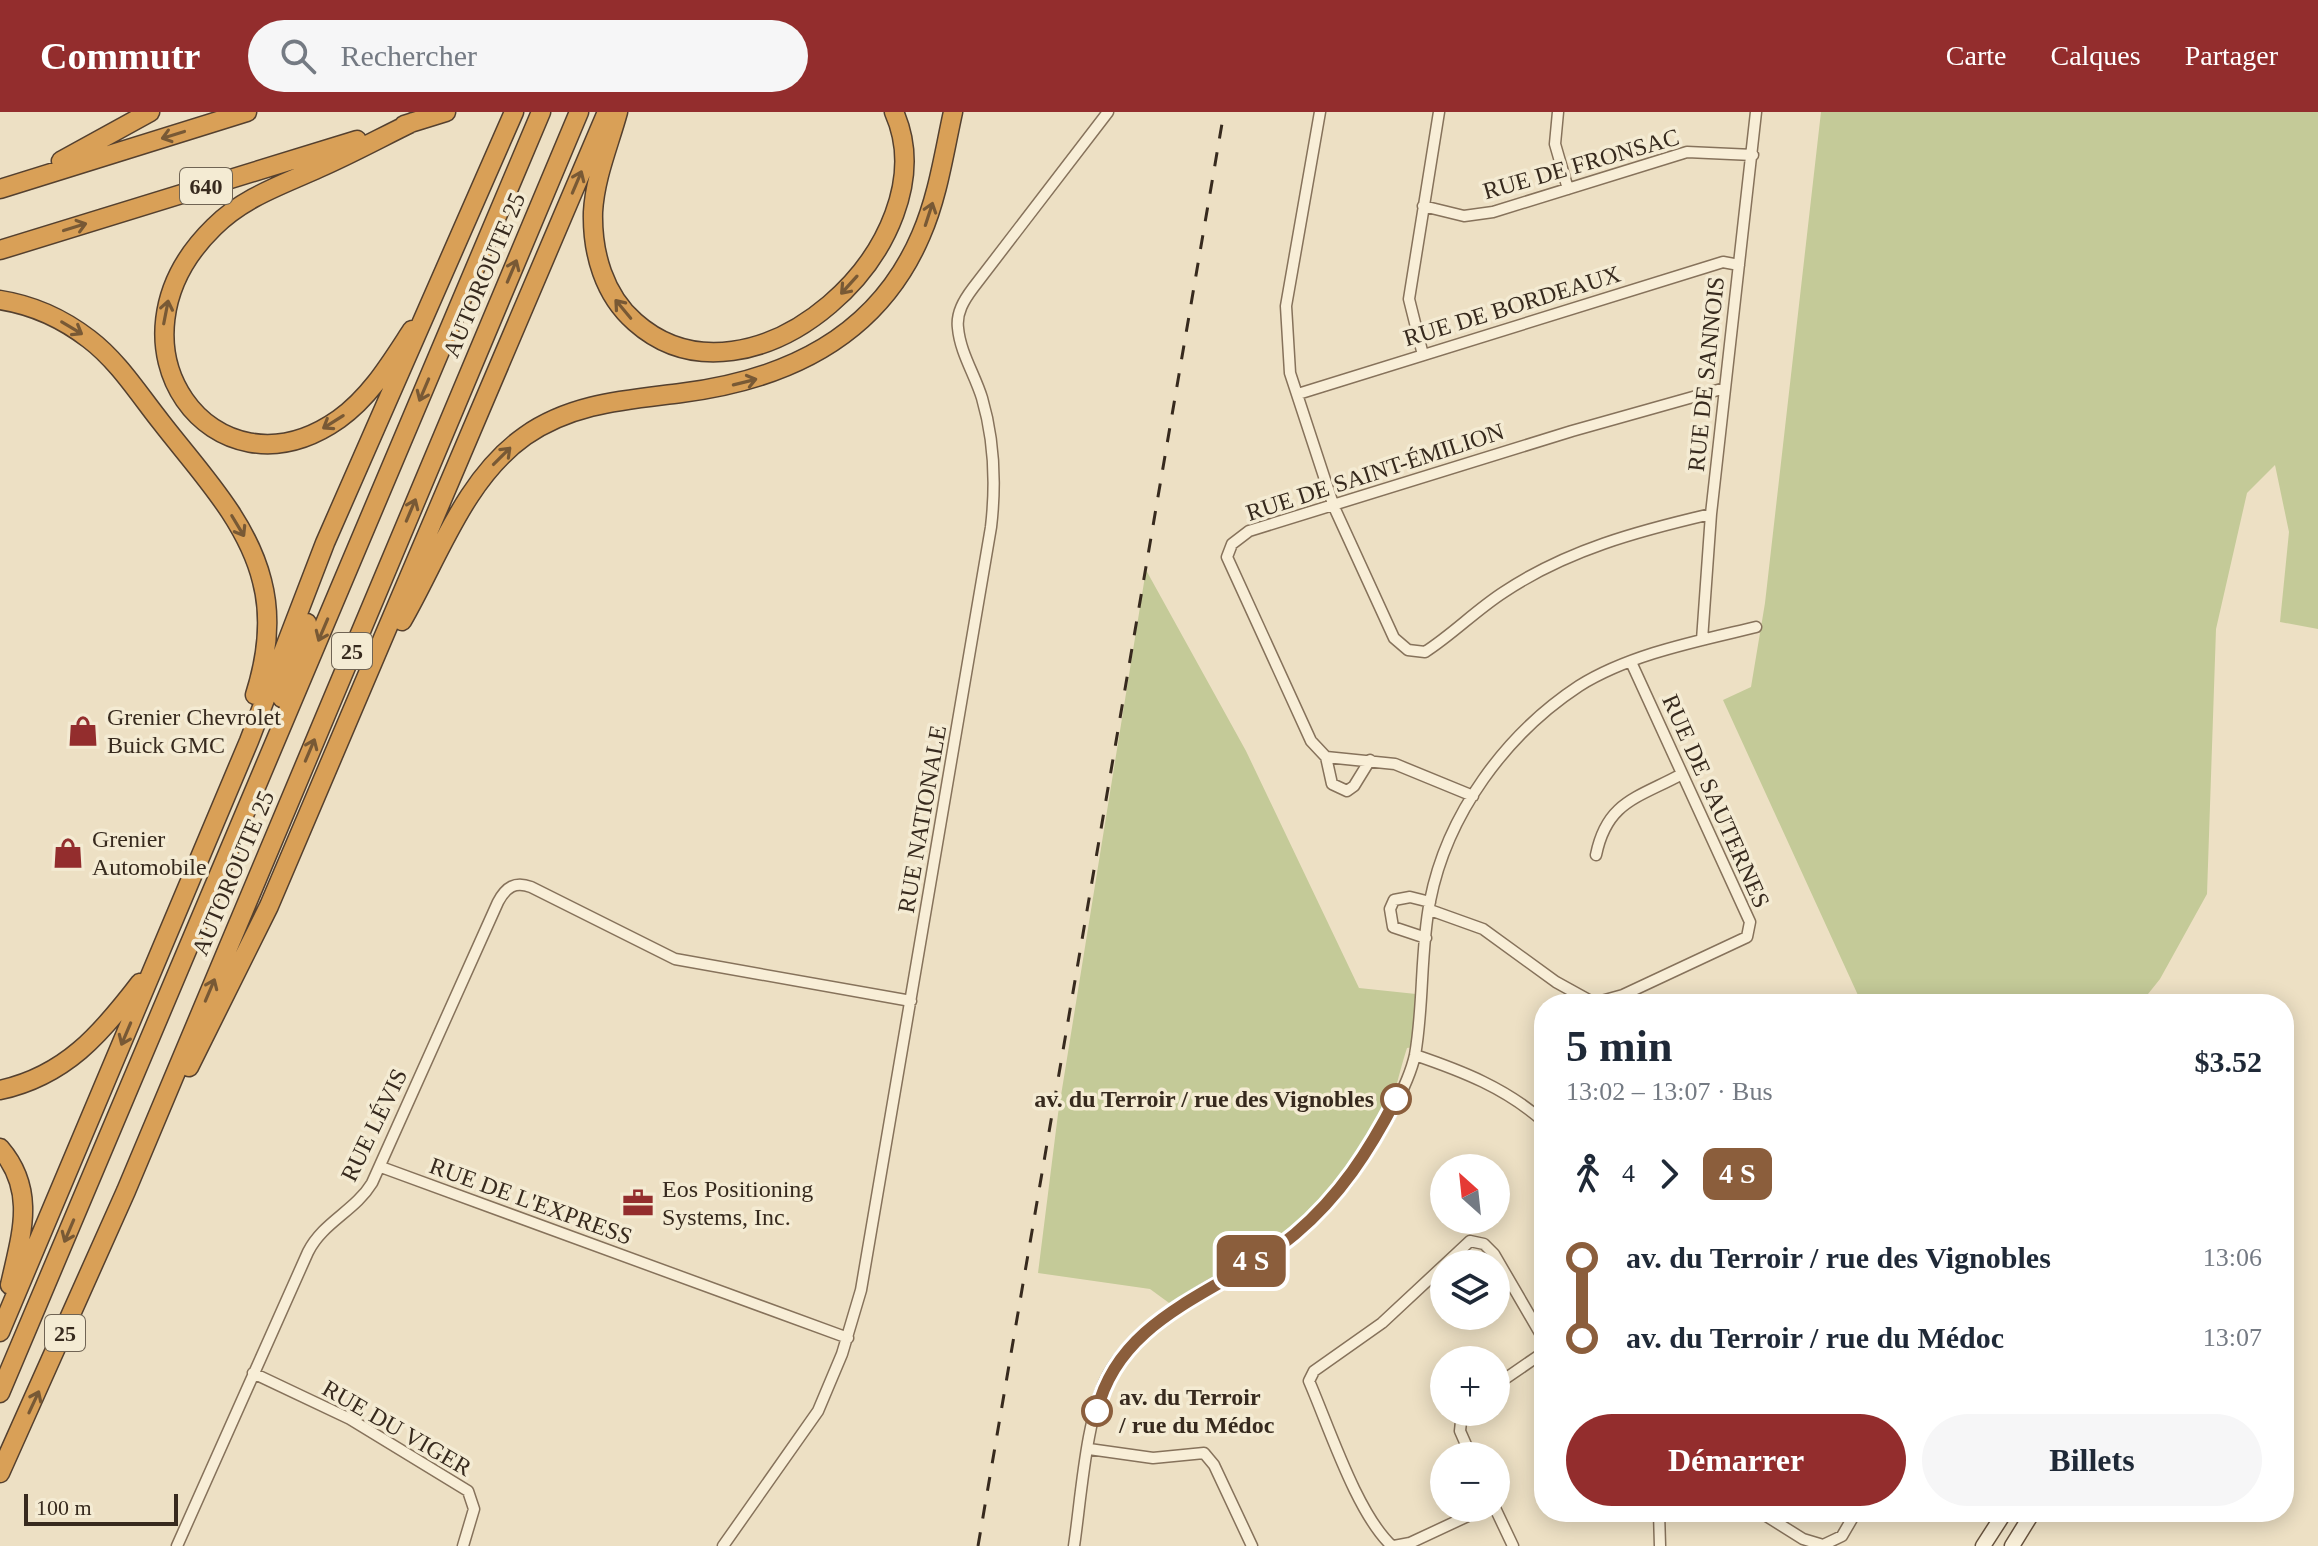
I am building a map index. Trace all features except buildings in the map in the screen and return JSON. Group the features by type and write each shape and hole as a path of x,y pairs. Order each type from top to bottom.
{"highway":[{"path":"19,183 150,112"},
{"name":"640","path":"0,189 247,112"},
{"name":"640","path":"0,250 446,112"},
{"name":"AUTOROUTE 25","path":"0,1393 541,112"},
{"name":"AUTOROUTE 25","path":"0,1473 126,1191 579,112"},
{"path":"126,1191 269,906 607,112"},
{"path":"618,112 594,200 594,238 602,275 618,305 642,329 676,347 711,354 751,348 789,332 827,307 857,276 888,229 901,194 905,156 894,112"},
{"path":"363,690 471,495 499,459 522,438 550,421 591,406 717,388 766,377 821,350 864,316 895,281 920,237 933,200 953,112"},
{"path":"0,1330 249,741 325,543 440,288 512,117"},
{"path":"413,122 265,191 214,226 185,264 169,296 163,329 165,360 180,394 208,424 246,440 292,440 333,423 361,399 378,380 440,288"},
{"path":"0,300 55,319 101,349 128,379 239,526 260,572 268,618 265,656 249,741"},
{"path":"246,811 340,524 389,403"},
{"path":"0,1090 43,1076 84,1049 156,962"},
{"path":"0,1148 20,1180 25,1214 0,1330"}],"street":[{"name":"RUE NATIONALE","path":"723,1546 818,1411 848,1338 861,1290 993,513 993,467 988,425 960,337 959,315 973,288 1108,112"},
{"path":"1320,112 1286,306 1290,373 1334,507 1394,638 1408,650 1425,652 1474,613 1534,574 1606,541 1711,514"},
{"path":"1423,355 1409,299 1439,112"},
{"path":"1558,112 1555,144 1568,189"},
{"name":"RUE DE SANNOIS","path":"1702,640 1711,514 1756,112"},
{"name":"RUE DE FRONSAC","path":"1423,206 1464,216 1493,212 1687,152 1753,155"},
{"name":"RUE DE BORDEAUX","path":"1298,394 1723,262 1739,265"},
{"name":"RUE DE SAINT-ÉMILION","path":"1326,757 1311,741 1227,557 1239,536 1544,439 1725,388"},
{"path":"1074,1546 1089,1449 1108,1375 1132,1344 1176,1308 1285,1241 1319,1212 1361,1163 1397,1097 1415,1055 1430,906 1448,845 1487,772 1530,726 1580,686 1631,662 1756,627"},
{"name":"RUE DE SAUTERNES","path":"1625,994 1747,937 1750,922 1631,662"},
{"path":"1370,760 1354,786 1347,791 1332,784 1326,757 1370,760 1434,778 1473,796"},
{"path":"1596,855 1602,828 1615,810 1682,774"},
{"name":"RUE LÉVIS","path":"177,1546 312,1242 323,1228 362,1198 381,1167 498,902 513,885 531,887 675,959 911,1001"},
{"path":"1426,938 1393,927 1390,909 1394,900 1410,897 1430,906"},
{"name":"RUE DE SAUTERNES","path":"1430,906 1483,929 1578,994"},
{"path":"1415,1055 1490,1084 1520,1100 1534,1113"},
{"name":"RUE DE L'EXPRESS","path":"381,1167 848,1338"},
{"path":"1455,1522 1410,1543 1393,1546 1376,1531 1309,1381 1314,1371 1382,1323 1470,1241 1484,1244 1494,1254 1534,1320"},
{"path":"1510,1375 1534,1359"},
{"name":"RUE DU VIGER","path":"253,1373 350,1419 468,1491 474,1509 463,1546"},
{"path":"1089,1449 1153,1458 1204,1453 1214,1465 1252,1546"},
{"path":"1502,1522 1513,1546"},
{"path":"1659,1522 1660,1546"},
{"path":"1776,1522 1803,1539 1823,1545 1842,1536 1850,1522"},
{"path":"1983,1546 1999,1522"},
{"path":"2012,1546 2027,1522"}],"green space":[{"path":"1821,112 2318,112 2318,629 2280,622 2289,532 2275,465 2247,493 2216,629 2207,894 2160,979 2148,994 1857,994 1723,700 1751,687 1765,603"},
{"path":"1146,570 1246,751 1359,988 1416,994 1414,1047 1407,1048 1382,1126 1356,1163 1311,1211 1285,1232 1176,1308 1150,1289 1038,1273 1058,1114"}],"railway":[{"path":"978,1546 1224,112"}],"bus line":[{"path":"1097,1411 1108,1375 1132,1344 1205,1288 1285,1241 1319,1212 1361,1163 1396,1099"}],"place":[{"name":"Grenier Chevrolet Buick GMC","path":"83,731"},
{"name":"Grenier Automobile","path":"68,853"},
{"name":"av. du Terroir / rue des Vignobles","path":"1396,1099"},
{"name":"Eos Positioning Systems, Inc.","path":"638,1203"},
{"name":"av. du Terroir / rue du Médoc","path":"1097,1411"}]}
